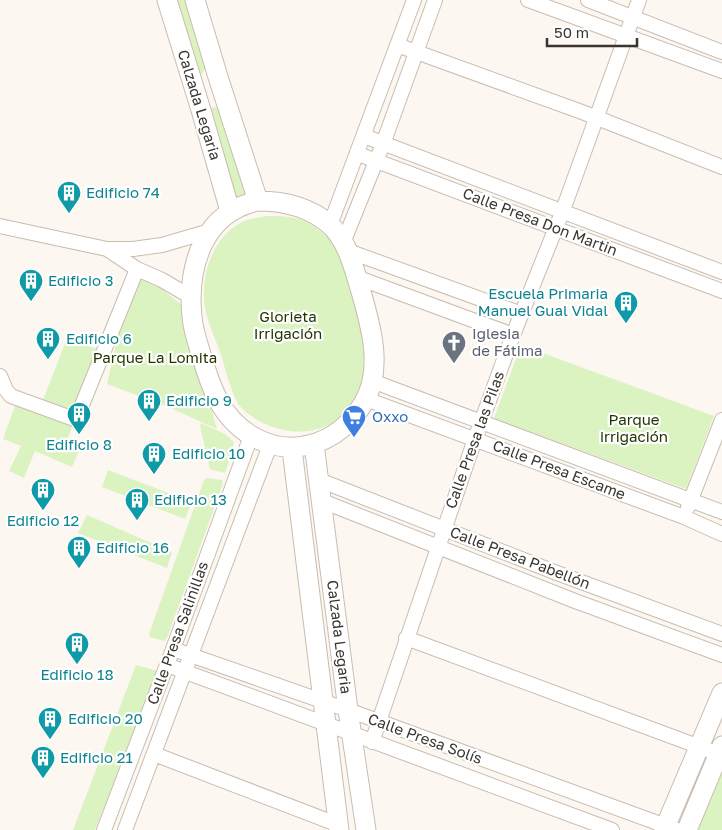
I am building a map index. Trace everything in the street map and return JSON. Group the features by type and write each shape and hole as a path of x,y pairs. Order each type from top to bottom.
{"main road":[{"name":"Calzada Legaria","path":"167,0 230,211"},
{"name":"Calzada Legaria","path":"196,0 218,77 258,201"},
{"path":"194,88 218,77"},
{"path":"258,201 296,206 309,211 330,225 346,247 372,339 374,356 372,381 366,398 348,423 336,433 314,444 292,449 270,445 251,436 230,417 213,389 192,318 195,265 210,231 230,211 242,205 258,201"},
{"name":"Calzada Legaria","path":"314,444 348,710 366,830"},
{"name":"Calzada Legaria","path":"292,449 339,828"},
{"path":"669,828 698,746 722,692"},
{"path":"687,830 720,750"}],"street":[{"path":"330,225 414,0"},
{"path":"435,0 346,247 522,314"},
{"path":"528,0 722,71"},
{"path":"588,0 722,52"},
{"name":"Calle Presa las Pilas","path":"372,742 437,546 481,422 562,210 639,0"},
{"path":"397,45 596,118 722,167"},
{"name":"Calle Presa Don Martin","path":"364,136 722,272"},
{"name":"Calle Presa Don Martin","path":"358,154 722,291"},
{"path":"0,226 108,249 132,249 162,245 210,231"},
{"path":"108,249 137,269 162,280 192,297"},
{"path":"0,376 11,396 74,419 78,415 137,269"},
{"path":"356,277 513,335"},
{"name":"Calle Presa Escame","path":"372,381 722,512"},
{"name":"Calle Presa Escame","path":"366,398 684,517 722,534"},
{"path":"684,517 722,420"},
{"name":"Calle Presa Salinillas","path":"104,830 251,436"},
{"name":"Calle Presa Salinillas","path":"125,830 270,445"},
{"name":"Calle Presa Pabellón","path":"319,480 722,634"},
{"name":"Calle Presa Pabellón","path":"322,501 575,601 722,655"},
{"path":"406,638 698,746 720,750"},
{"name":"Calle Presa Solís","path":"173,649 348,710 669,828"},
{"name":"Calle Presa Solís","path":"167,665 612,830"},
{"path":"154,754 339,828"}],"green space":[{"path":"172,0 188,0 209,65 194,83"},
{"path":"214,107 222,109 250,195 230,200 204,114"},
{"name":"Glorieta Irrigación","path":"266,216 286,217 305,221 332,241 351,282 365,327 368,358 361,387 349,407 338,418 332,423 315,430 291,431 280,429 257,420 239,405 231,388 206,314 204,283 216,247 224,236 244,221"},
{"name":"Parque La Lomita","path":"133,266 182,305 217,429 168,407 107,384"},
{"path":"67,338 100,350 74,417 41,405"},
{"name":"Parque irrigación","path":"521,345 714,416 686,489 494,418"},
{"path":"17,400 74,422 66,443 79,451 72,467 35,451 24,478 9,471 21,446 3,439"},
{"path":"201,423 225,434 234,442 225,473 210,469 200,426"},
{"path":"108,470 192,502 185,519 102,487"},
{"path":"207,478 222,480 223,484 167,638 164,641 150,637 149,634 204,480"},
{"path":"87,515 172,552 167,568 78,533"},
{"path":"136,665 158,671 95,830 73,830"},
{"path":"722,772 722,830 698,830"}],"place":[{"name":"Edificio 74","path":"69,214"},
{"name":"Edificio 3","path":"31,302"},
{"name":"Escuela Primaria Manuel Gual Vidal","path":"626,324"},
{"name":"Edificio 6","path":"48,360"},
{"name":"Iglesia de Fátima","path":"454,364"},
{"name":"Edificio 9","path":"149,422"},
{"name":"Edificio 8","path":"79,435"},
{"name":"Oxxo","path":"354,438"},
{"name":"Edificio 10","path":"154,475"},
{"name":"Edificio 12","path":"43,511"},
{"name":"Edificio 13","path":"137,521"},
{"name":"Edificio 16","path":"79,569"},
{"name":"Edificio 18","path":"77,665"},
{"name":"Edificio 20","path":"50,740"},
{"name":"Edificio 21","path":"43,779"}]}
